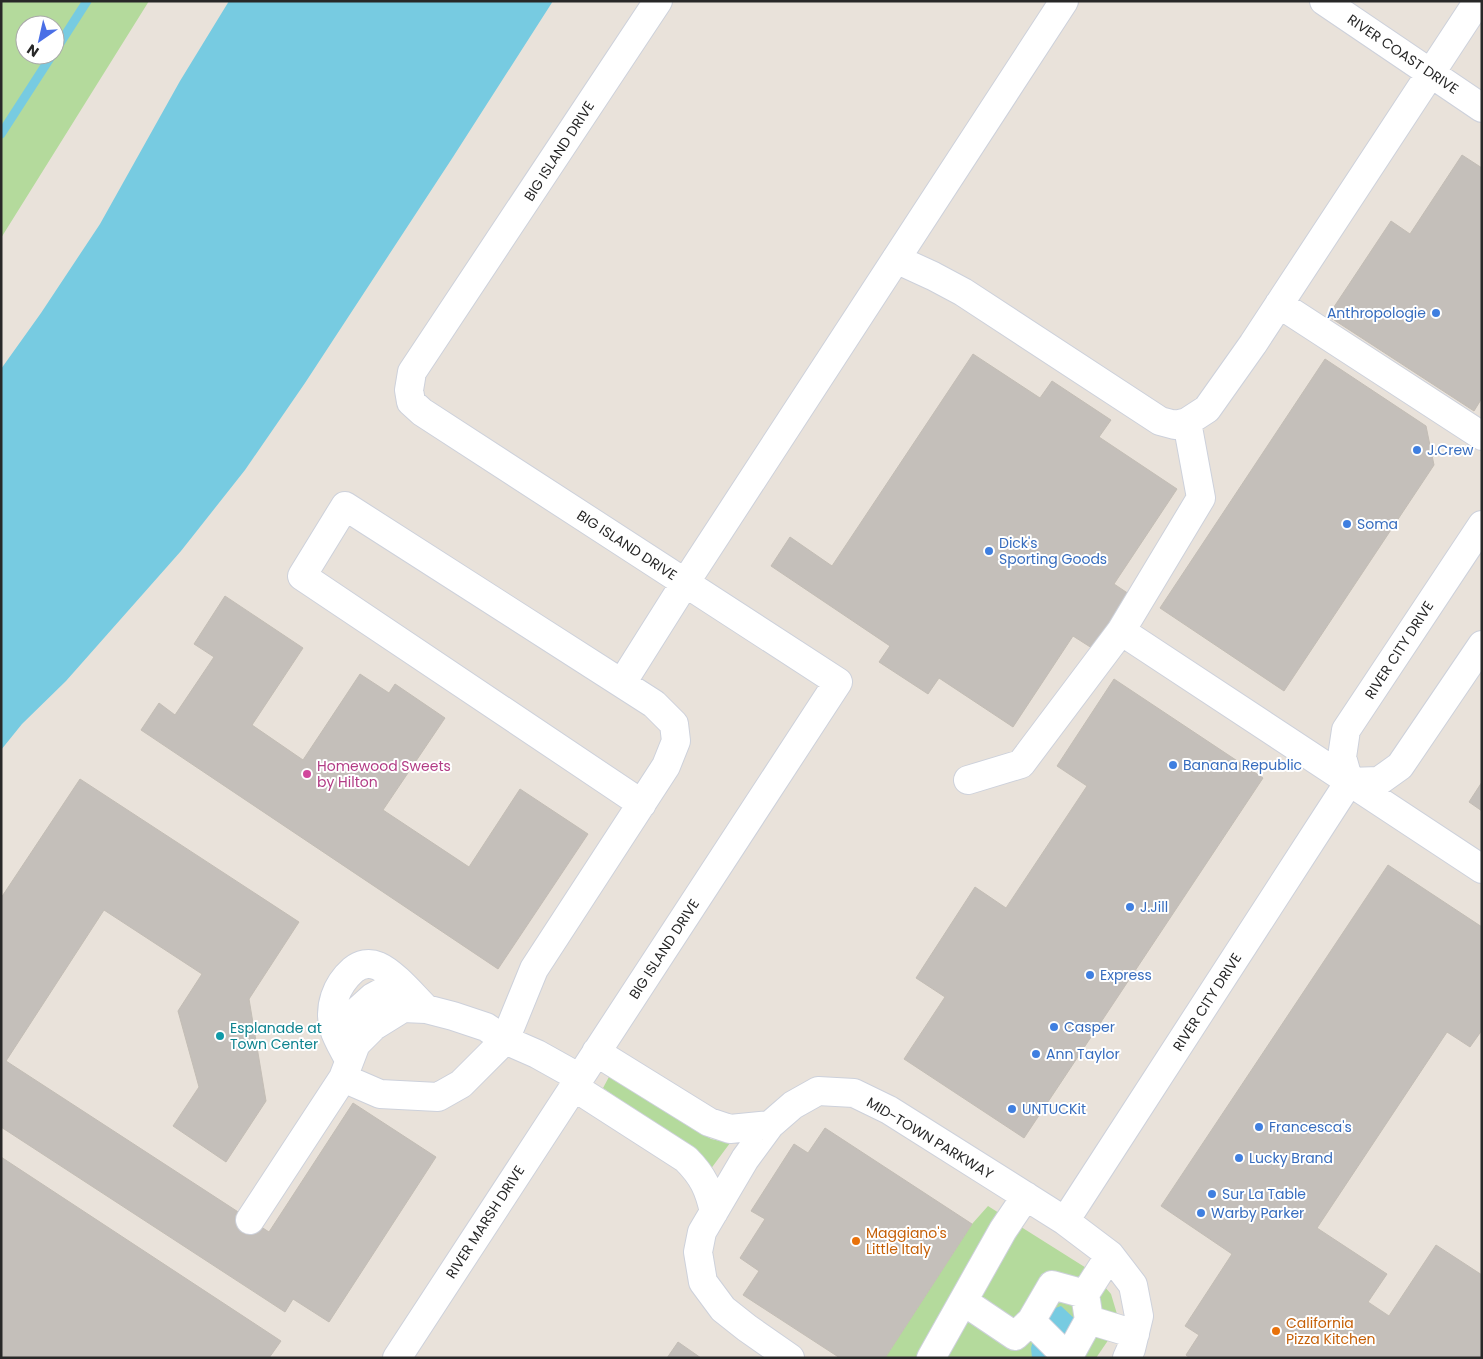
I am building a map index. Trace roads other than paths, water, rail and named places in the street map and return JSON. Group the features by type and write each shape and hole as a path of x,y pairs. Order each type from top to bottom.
{"street":[{"name":"BIG ISLAND DRIVE","path":"577,1082 838,682 422,412 411,402 409,390 412,372 658,1"},
{"path":"622,683 684,583 1064,1"},
{"name":"RIVER COAST DRIVE","path":"1324,1 1482,108"},
{"path":"896,259 963,292 1160,421 1175,425 1186,422 1207,409 1279,304 1478,1"},
{"path":"1279,304 1482,436"},
{"path":"968,780 1021,764 1121,631 1201,498 1186,422"},
{"path":"426,1009 390,974 377,965 365,964 355,968 341,981 335,994 332,1008 335,1031 346,1069 380,1094 438,1097 461,1084 505,1040 534,968 642,804 666,766 676,741 674,724 654,704 345,506 302,576 642,804"},
{"name":"RIVER CITY DRIVE","path":"1065,1221 1349,782 1342,756 1346,730 1482,524"},
{"path":"1121,631 1482,869"},
{"path":"1349,782 1379,781 1400,766 1482,645"},
{"path":"250,1220 346,1069 356,1044 374,1026 403,1008 426,1009 486,1027 505,1040 537,1054 686,1159 699,1172 710,1192 714,1212"},
{"path":"596,1052 709,1122 730,1129 770,1124"},
{"name":"RIVER MARSH DRIVE","path":"397,1358 577,1082"},
{"name":"MID-TOWN PARKWAY","path":"790,1358 723,1309 703,1282 698,1252 702,1232 745,1159 770,1124 793,1105 818,1091 854,1093 889,1110 1065,1221 1110,1255 1133,1285 1139,1316 1131,1346"},
{"path":"931,1358 1004,1230 1026,1196"},
{"path":"963,1301 1020,1338 1068,1358 1087,1307 1110,1255"},
{"path":"1020,1338 1052,1285 1087,1307 1131,1346"}],"water":[{"path":"229,1 553,1 305,383 245,470 181,551 66,681 22,724 1,750 1,369 100,224 180,81"},
{"path":"1061,1306 1076,1320 1059,1358 1032,1358 1031,1348 1033,1341 1050,1310"}],"waterway":[{"path":"65,35 87,1"},
{"path":"1,134 46,65"}],"place":[{"name":"Anthropologie","path":"1436,313"},
{"name":"J.Crew","path":"1417,450"},
{"name":"Soma","path":"1347,524"},
{"name":"Dick's Sporting Goods","path":"989,551"},
{"name":"Banana Republic","path":"1173,765"},
{"name":"Homewood Sweets by Hilton","path":"307,774"},
{"name":"J.Jill","path":"1130,907"},
{"name":"Express","path":"1090,975"},
{"name":"Casper","path":"1054,1027"},
{"name":"Esplanade at Town Center","path":"220,1036"},
{"name":"Ann Taylor","path":"1036,1054"},
{"name":"UNTUCKit","path":"1012,1109"},
{"name":"Francesca's","path":"1259,1127"},
{"name":"Lucky Brand","path":"1239,1158"},
{"name":"Sur La Table","path":"1212,1194"},
{"name":"Warby Parker","path":"1201,1213"},
{"name":"Maggiano's Little Italy","path":"856,1241"},
{"name":"California Pizza Kitchen","path":"1276,1331"}]}
